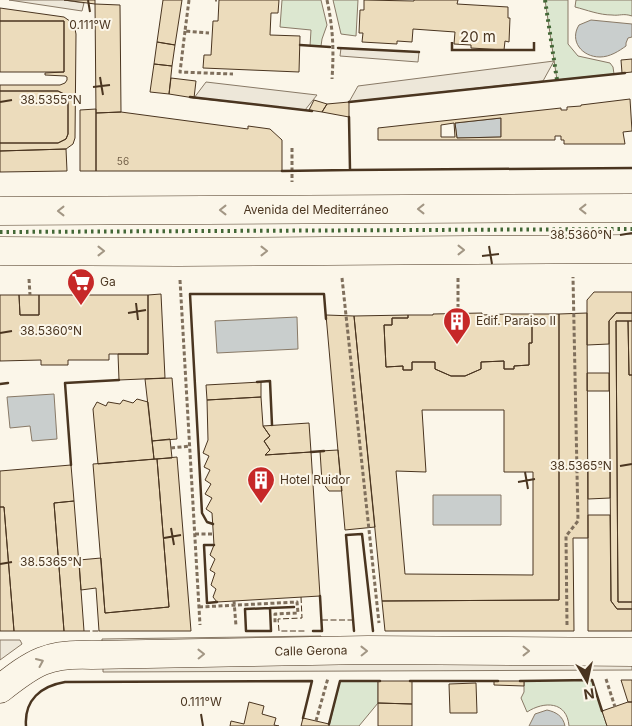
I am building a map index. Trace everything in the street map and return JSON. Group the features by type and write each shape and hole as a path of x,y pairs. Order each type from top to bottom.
{"street":[{"name":"Avenida del Mediterráneo","path":"0,211 632,208"},
{"path":"0,251 178,252 632,248"},
{"name":"Calle Gerona","path":"0,689 25,669 43,659 70,654 336,651 632,652"}],"path":[{"path":"189,0 180,72 233,74"},
{"path":"327,0 334,48 332,79"},
{"path":"185,31 209,33"},
{"path":"292,148 293,210"},
{"path":"568,652 566,536 578,521 573,249"},
{"path":"340,250 382,651"},
{"path":"457,250 458,313"},
{"path":"178,252 202,654"},
{"path":"171,448 190,446"},
{"path":"196,534 214,534"},
{"path":"199,607 234,603 297,602 298,613 274,614 276,652"},
{"path":"234,603 235,614"},
{"path":"316,721 336,651"}],"green space":[{"path":"282,0 321,0 327,25 321,46 310,46 311,30 280,27"},
{"path":"333,0 358,0 356,36 341,34"},
{"path":"545,0 568,0 568,44 578,56 610,63 614,74 557,80"},
{"path":"576,0 632,0 632,16 602,14 575,7"},
{"path":"592,680 607,726 569,726 564,712 559,708 547,705 527,712 521,698 524,692 524,681"},
{"path":"340,681 378,681 378,703 359,726 329,726"}],"shaded area":[{"path":"9,0 64,0 84,3 82,11"},
{"path":"591,20 632,24 632,37 628,38 626,46 611,55 600,57 588,54 579,47 576,31 579,25"},
{"path":"341,48 419,52 418,62 340,56"},
{"path":"554,61 543,81 349,102 358,86"},
{"path":"206,82 317,95 305,110 194,98"},
{"path":"501,118 501,137 457,138 455,123"},
{"path":"297,317 298,349 217,353 215,321"},
{"path":"54,394 57,439 32,441 30,426 10,428 7,397"},
{"path":"433,495 501,495 501,525 433,525"},
{"path":"321,636 321,644 102,647 102,639"},
{"path":"0,640 20,640 22,644 0,660"},
{"path":"632,662 632,670 103,672 103,665"},
{"path":"547,710 559,715 565,726 529,726 535,714"}],"building":[{"path":"64,0 95,0 95,4"},
{"path":"163,0 182,0 175,45 157,42"},
{"path":"219,0 279,0 278,13 271,13 270,35 300,36 299,72 203,68 204,55 211,55 213,21 218,21"},
{"path":"364,0 458,0 457,4 508,7 508,18 510,18 509,42 505,41 504,50 471,48 471,45 454,44 455,32 413,29 412,42 397,41 397,44 362,42 363,33 359,33 360,10 364,10"},
{"path":"95,4 120,5 121,112 96,113"},
{"path":"0,8 64,17 74,24 76,34 75,138 73,144 66,149 0,151 0,143 58,143 66,139 68,134 68,102 64,94 58,91 0,91 0,85 60,85 65,83 67,77 45,75 45,73 64,72 64,21 0,21"},
{"path":"0,21 64,21 64,72 0,72"},
{"path":"157,42 175,45 172,66 154,64"},
{"path":"632,59 632,72 622,73 621,60"},
{"path":"154,64 172,66 169,94 150,92"},
{"path":"171,78 196,81 194,98 169,94"},
{"path":"0,91 58,91 64,94 68,102 68,134 66,139 58,143 0,143"},
{"path":"630,99 632,131 623,132 625,144 564,144 561,136 555,136 555,140 378,140 378,128 561,108 561,110 567,110 567,107","holes":["501,118 501,137 457,138 455,123","454,123 455,137 441,137 441,125"]},
{"path":"314,100 327,104 322,112 309,110"},
{"path":"349,102 349,117 322,112 327,104"},
{"path":"96,109 96,171 80,171 80,110"},
{"path":"121,112 248,129 248,126 270,129 282,140 282,171 96,171 96,113"},
{"path":"66,149 67,171 0,172 0,151"},
{"path":"594,292 632,292 632,313 616,313 609,321 609,344 587,345 587,300"},
{"path":"161,294 165,378 119,380 118,354 148,354 148,295"},
{"path":"0,295 19,295 20,315 39,315 39,295 148,295 148,354 109,354 109,360 68,360 68,365 41,365 41,360 0,361"},
{"path":"19,295 39,295 39,315 20,315"},
{"name":"Edif. Paraiso II","path":"482,313 482,315 507,314 508,318 524,317 524,324 532,323 532,343 529,343 529,365 514,366 514,369 504,369 504,361 481,362 481,369 465,376 451,376 435,369 435,362 412,362 412,370 403,370 403,366 386,367 384,325 392,325 392,318 408,318 408,315"},
{"path":"587,313 588,538 573,538 574,631 385,631 382,601 559,600 559,314"},
{"path":"616,313 632,313 632,321 616,321 618,602 632,602 632,609 617,609 611,601 609,321"},
{"path":"507,314 559,314 559,600 382,601 354,316 408,315 408,318 392,318 392,325 384,325 386,367 403,366 403,370 412,370 412,362 435,362 435,369 451,376 465,376 481,369 481,362 504,361 504,369 514,369 514,366 529,365 529,343 532,343 532,323 524,324 524,317 508,318","holes":["422,410 504,410 504,472 533,472 533,575 405,574 396,471 426,472"]},
{"path":"326,315 354,316 375,527 345,530"},
{"path":"616,321 628,321 629,375 632,375 632,602 618,602"},
{"path":"628,321 632,321 632,375 629,375"},
{"path":"587,373 609,373 609,391 587,391"},
{"path":"172,378 177,439 152,441 145,379"},
{"path":"261,382 261,397 207,400 206,385"},
{"name":"Hotel Ruidor","path":"261,397 263,426 270,436 264,441 270,450 265,455 311,452 320,596 217,602 213,597 216,589 211,585 215,573 210,570 215,559 210,555 214,545 212,513 206,509 212,498 205,494 211,484 205,480 210,470 204,467 209,456 203,453 208,440 207,400"},
{"path":"137,399 148,402 154,459 98,464 93,409 97,402 106,406 108,402 120,404 123,400 133,403"},
{"path":"309,423 311,452 265,455 270,450 264,441 270,436 263,426"},
{"path":"170,439 172,458 154,459 152,441"},
{"path":"338,450 342,491 329,491 322,482 320,451"},
{"path":"177,457 191,631 99,631 96,588 81,590 79,560 101,558 105,613 169,607 157,459"},
{"path":"157,459 169,607 105,613 93,464"},
{"path":"71,465 74,501 54,503 64,631 14,631 4,507 0,507 0,471"},
{"path":"588,467 610,467 610,498 588,499"},
{"path":"74,501 84,631 64,631 54,503"},
{"path":"0,507 4,507 14,631 0,631"},
{"path":"588,515 610,515 611,601 617,609 632,609 632,631 588,631"},
{"path":"621,680 632,680 632,702 628,702"},
{"path":"378,681 412,681 412,704 378,703"},
{"path":"494,681 524,681 524,686 494,685"},
{"path":"476,683 477,713 450,713 449,684"},
{"path":"249,702 264,706 262,714 276,718 274,725 279,726 230,726 231,721 244,724"},
{"path":"632,702 632,726 607,726 602,711"},
{"path":"378,703 412,704 412,726 378,726"},
{"path":"303,718 329,724 329,726 301,726"}],"hedge":[{"path":"545,0 557,80"},
{"path":"0,232 632,229"}],"fence":[{"path":"301,597 302,618 278,619 279,631 306,631"},
{"path":"322,620 353,620"},
{"path":"84,631 99,631"}],"wall":[{"path":"300,45 330,47"},
{"path":"338,48 419,52"},
{"path":"349,102 625,73"},
{"path":"190,97 312,111"},
{"path":"282,171 350,170 349,117"},
{"path":"350,170 632,168"},
{"path":"213,524 207,522 202,513 190,294 324,294 326,319"},
{"path":"71,465 65,383 119,380"},
{"path":"257,382 270,381 272,425"},
{"path":"0,384 8,383"},
{"path":"311,452 324,451"},
{"path":"354,631 346,535 362,534 373,631"},
{"path":"214,545 204,545 207,603 217,602"},
{"path":"313,631 322,631 320,596"},
{"path":"270,608 245,609 246,631 271,631 270,608 294,607"},
{"path":"520,681 592,680 602,711"},
{"path":"26,726 28,709 36,696 48,687 65,682 312,681 303,718"},
{"path":"329,724 340,681 380,681"},
{"path":"410,681 498,681"}],"place":[{"name":"Ga","path":"81,306"},
{"name":"Edif. Paraiso II","path":"457,345"},
{"name":"Hotel Ruidor","path":"261,504"}]}
